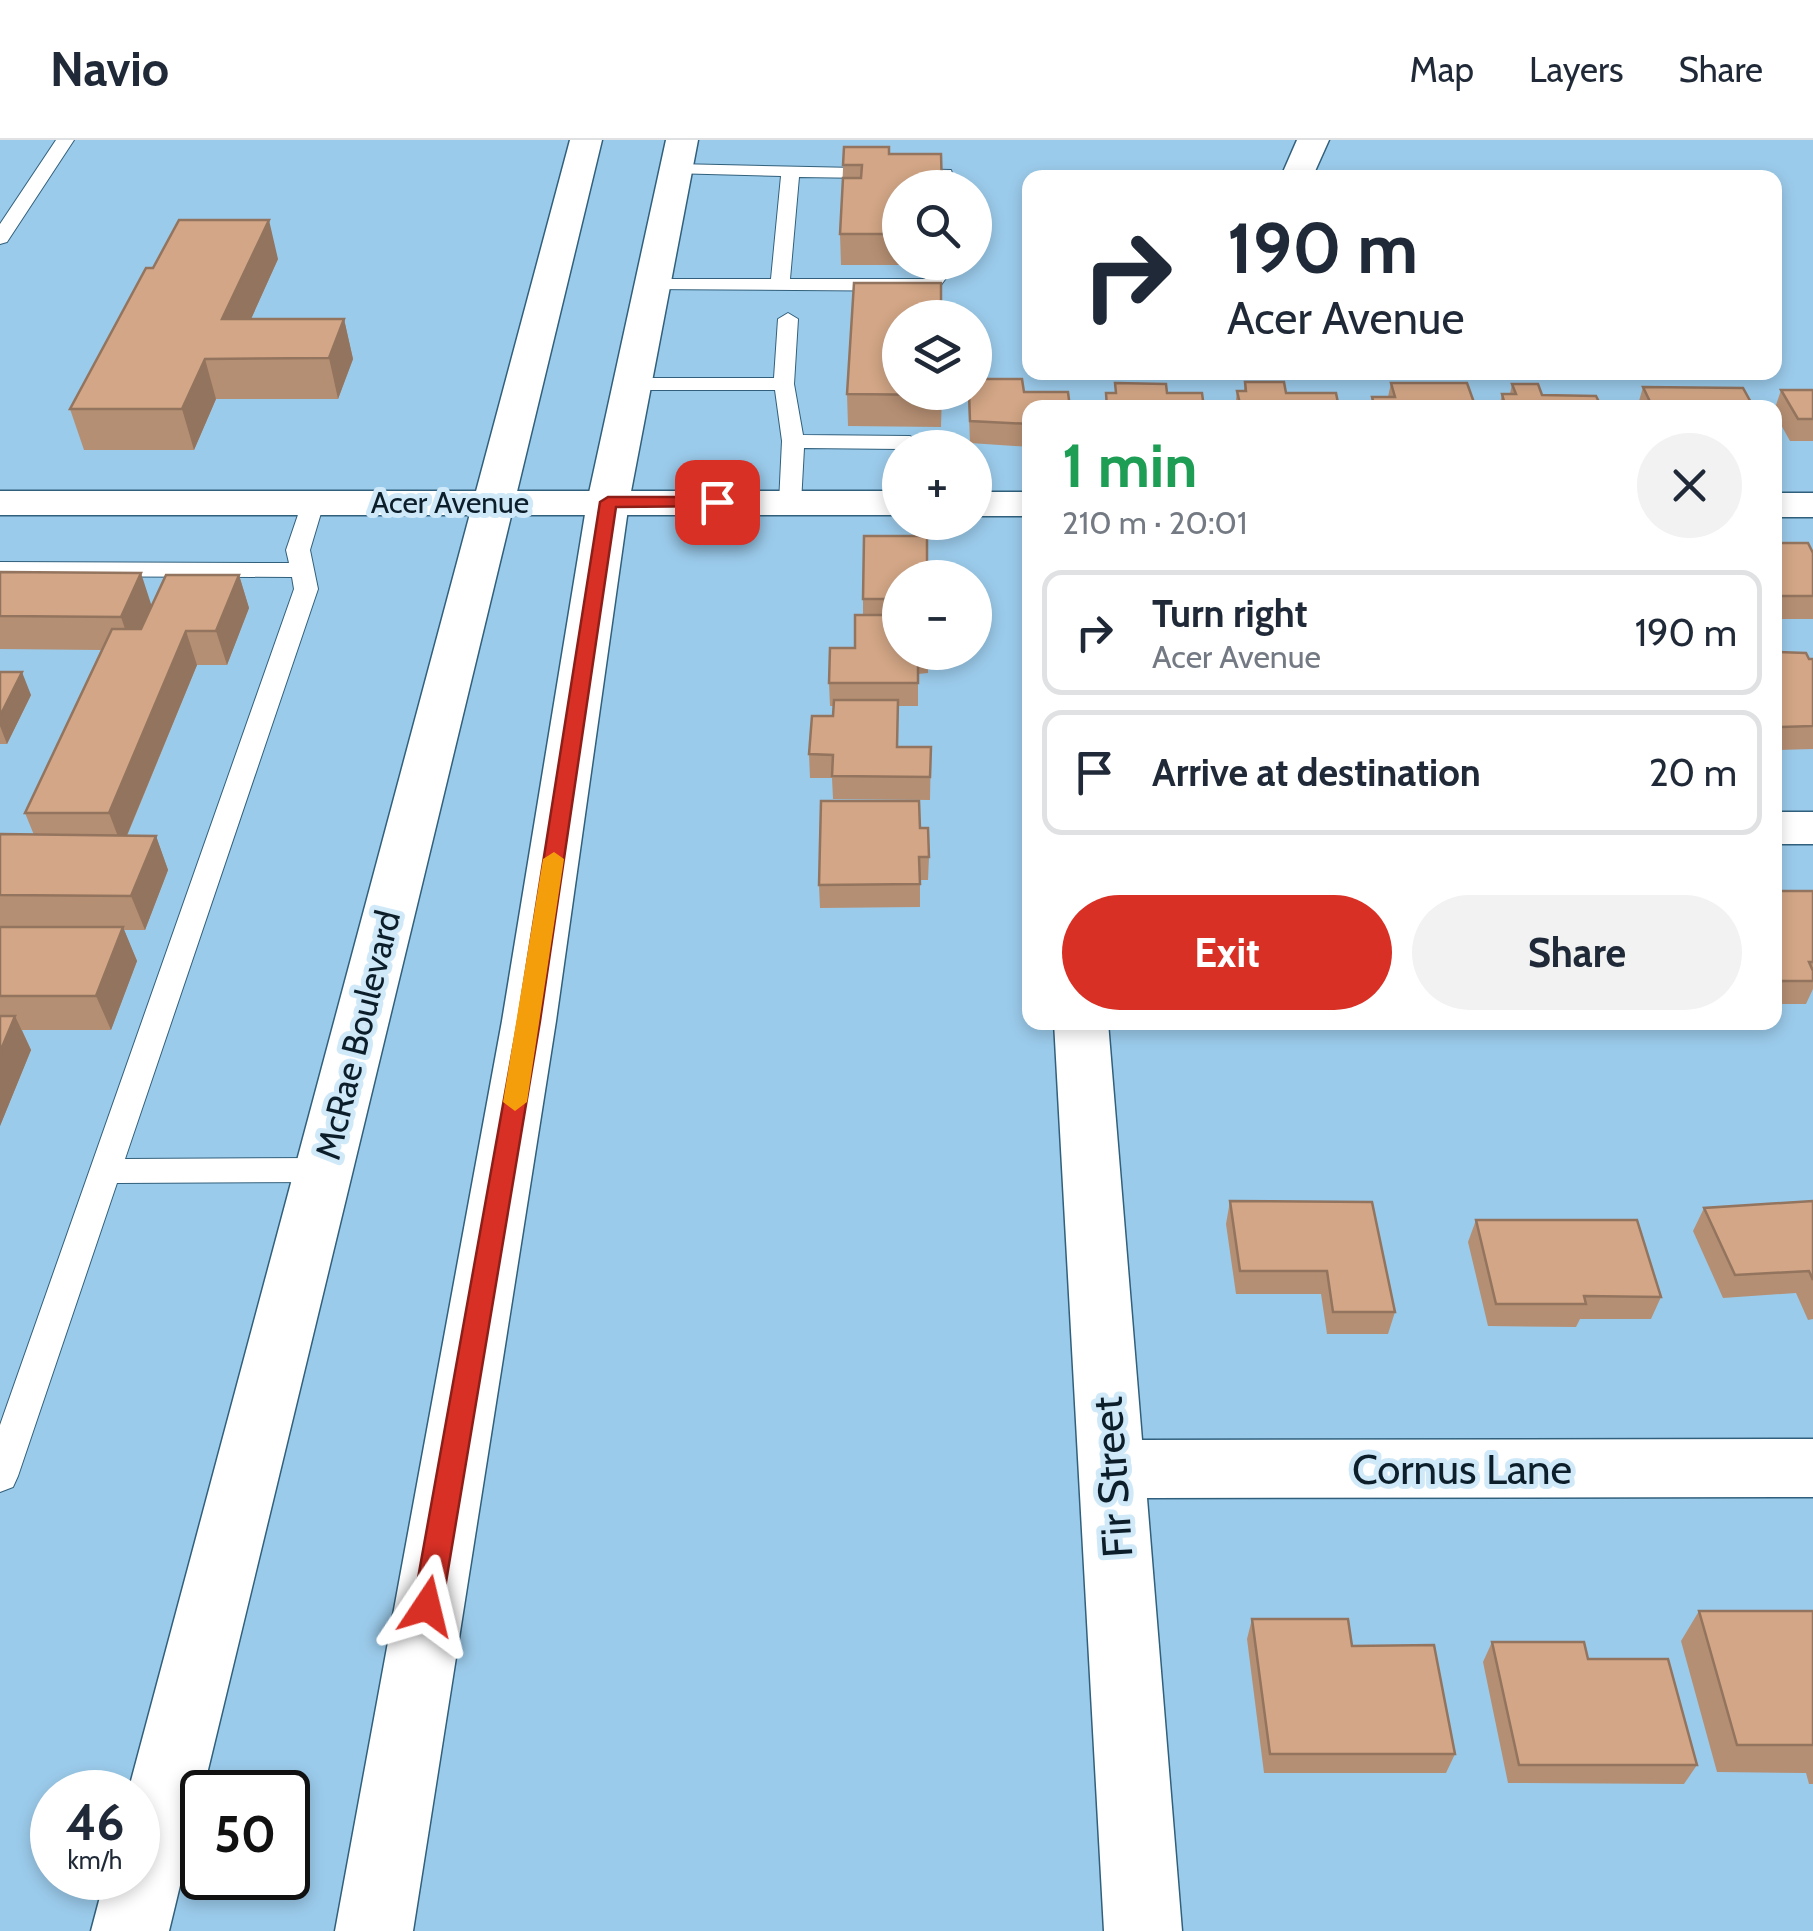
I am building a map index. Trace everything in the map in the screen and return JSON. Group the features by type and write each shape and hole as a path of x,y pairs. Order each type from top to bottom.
{"main road":[{"name":"McRae Boulevard","path":"130,1931 586,140"},
{"path":"1300,170 1313,140"},
{"path":"374,1931 529,1021 608,502 679,154"},
{"name":"Acer Avenue","path":"0,503 882,503"},
{"path":"992,504 1022,504"},
{"path":"1782,505 1813,505"},
{"path":"1782,828 1813,828"},
{"name":"Fir Street","path":"1082,1030 1143,1931"},
{"name":"Cornus Lane","path":"1112,1468 1813,1468"}],"lane":[{"path":"0,238 65,140"},
{"path":"679,154 791,171 882,173"},
{"path":"780,285 791,171"},
{"path":"652,285 932,285 936,280"},
{"path":"788,319 784,384 792,440 790,502"},
{"path":"632,384 784,384"},
{"path":"792,440 882,442"},
{"path":"0,1476 306,589 298,550 313,503"},
{"path":"0,569 303,570"},
{"path":"106,1171 324,1170"}],"building":[{"path":"844,147 889,147 889,154 941,154 941,170 882,170 882,234 840,234 843,178 861,178 862,165 843,165"},
{"path":"179,220 269,220 222,319 344,319 329,358 205,359 182,409 70,409 146,268 153,268"},
{"path":"854,283 941,283 941,300 882,300 882,394 847,394"},
{"path":"992,379 1022,379 1024,392 1068,392 1069,400 1022,400 1022,424 970,421 970,410 992,410"},
{"path":"1245,382 1284,382 1286,393 1336,393 1337,400 1239,400 1237,391 1246,391"},
{"path":"1115,383 1166,384 1167,393 1202,393 1203,400 1106,400 1106,393 1116,393"},
{"path":"1391,383 1467,383 1473,400 1372,397 1395,397"},
{"path":"1512,384 1538,384 1542,395 1596,396 1598,400 1504,400 1502,394 1516,394"},
{"path":"1643,387 1743,388 1750,400 1649,400"},
{"path":"1781,390 1813,390 1813,419 1798,419"},
{"path":"864,536 927,540 927,560 882,560 882,599 863,599"},
{"path":"1782,543 1808,543 1813,553 1813,596 1782,596"},
{"path":"0,572 141,573 121,617 0,616"},
{"path":"166,575 239,575 216,631 186,631 109,813 25,813 112,629 141,629"},
{"path":"855,615 882,615 882,670 918,670 918,683 829,683 830,648 855,648"},
{"path":"1782,652 1806,653 1813,659 1813,726 1782,727"},
{"path":"0,672 22,672 0,716"},
{"path":"834,700 898,700 897,747 931,747 930,777 832,776 833,755 809,754 812,716 833,716"},
{"path":"821,801 919,801 920,828 928,828 929,857 919,857 920,884 819,885"},
{"path":"0,834 156,836 131,896 0,895"},
{"path":"1782,891 1813,891 1813,962 1809,962 1813,981 1782,981"},
{"path":"0,927 123,927 96,996 0,996"},
{"path":"0,1016 15,1016 0,1052"},
{"path":"1230,1201 1372,1202 1395,1312 1333,1312 1327,1271 1240,1271"},
{"path":"1813,1201 1813,1280 1809,1271 1735,1275 1704,1208"},
{"path":"1476,1220 1637,1220 1661,1297 1584,1296 1586,1304 1496,1304"},
{"path":"1699,1611 1813,1611 1813,1745 1737,1745"},
{"path":"1252,1619 1348,1619 1352,1646 1434,1645 1455,1754 1270,1754"},
{"path":"1492,1642 1584,1642 1588,1659 1668,1659 1697,1765 1519,1765"}],"slow traffic":[{"path":"515,1102 554,859"}],"route":[{"path":"427,1606 529,1021 608,502 717,502"}]}
